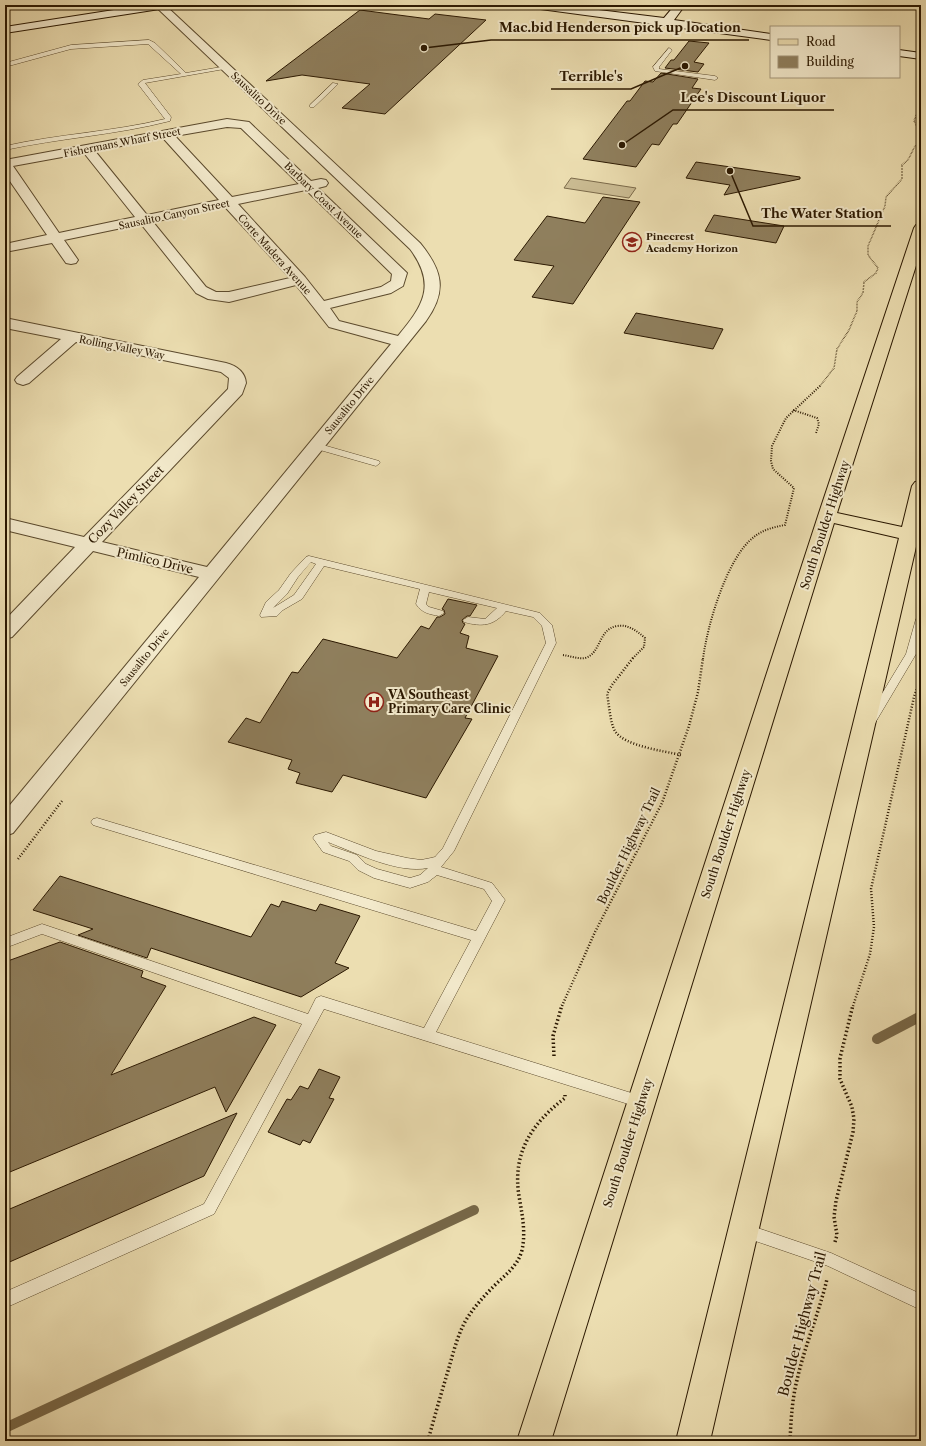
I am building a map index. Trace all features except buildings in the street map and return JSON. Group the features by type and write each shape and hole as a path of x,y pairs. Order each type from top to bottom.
{"main road":[{"name":"South Boulder Highway","path":"534,1441 827,516 921,228"},
{"path":"693,1441 861,738 917,535 921,486"},
{"path":"827,516 917,535"}],"street":[{"path":"5,24 126,5"},
{"path":"5,30 162,5"},
{"name":"Sausalito Drive","path":"5,827 421,318 431,299 434,284 430,269 424,256 415,246 162,5"},
{"path":"533,5 770,37"},
{"path":"667,22 680,5"},
{"path":"667,22 688,20 770,30"},
{"path":"900,45 921,48"},
{"path":"900,53 921,56"},
{"name":"Fishermans Wharf Street","path":"5,164 226,123 239,123"},
{"name":"Barbary Coast Avenue","path":"239,123 245,125 400,273 398,283 386,290 321,306"},
{"name":"Corte Madera Avenue","path":"166,134 300,280 334,324 401,342"},
{"path":"87,149 200,290 213,296 229,296 300,280"},
{"path":"5,164 71,260"},
{"name":"Sausalito Canyon Street","path":"5,248 343,179"},
{"name":"Rolling Valley Way","path":"5,323 206,363 226,368 237,376"},
{"path":"23,380 73,337"},
{"name":"Cozy Valley Street","path":"5,632 236,390 238,383 237,376"},
{"name":"Pimlico Drive","path":"5,524 212,574"}],"lane":[{"path":"5,65 71,47 149,42 154,44 184,75"},
{"path":"670,50 656,67 657,70 715,78"},
{"path":"5,148 32,142 100,133 168,120 168,117 141,84 151,80 227,68"},
{"path":"312,106 335,84"},
{"path":"316,446 376,463"},
{"path":"322,562 298,597 279,608 273,614 265,615 270,604 283,592 294,576 309,559 322,562 425,588 536,615 547,625 551,643 448,850 436,864 424,879 410,883 374,873 362,867 353,858 327,849 319,838 326,836 361,850 400,862 419,865 436,864 488,886 499,900 427,1034"},
{"path":"425,588 421,604 425,609 439,613"},
{"path":"468,620 481,624 488,622 496,618 503,607"},
{"path":"861,738 911,654 921,618"},
{"path":"97,822 479,937"},
{"path":"5,943 42,930 311,1021"},
{"path":"5,1300 209,1209 321,1002 641,1102"},
{"path":"743,1230 831,1260 921,1302"}],"path":[{"path":"921,103 914,121 921,134"},
{"name":"Boulder Highway Trail","path":"428,1441 453,1354 464,1325 476,1306 519,1261 524,1227 518,1178 519,1162 526,1143 537,1125 549,1110 565,1098 562,1077 552,1052 552,1038 561,1009 575,974 660,810 681,755 697,698 706,640 712,613 729,572 748,542 758,534 785,525 794,488 773,469 771,461 772,446 779,430 793,410 820,386 834,368 837,349 850,330 856,311 857,302 863,293 864,282 876,273 878,268 868,255 868,246 878,217 885,206 886,197 902,179 902,165 908,160 915,146 921,142"},
{"path":"793,410 817,418 819,424 816,433"},
{"path":"562,654 577,658 586,658 592,654 604,633 612,626 625,625 637,631 645,638 644,647 632,659 607,694 615,731 626,739 641,746 681,755"},
{"name":"Boulder Highway Trail","path":"790,1441 794,1394 806,1346 825,1291 837,1235 834,1217 836,1201 852,1139 854,1119 852,1107 840,1079 840,1058 850,1014 870,954 874,927 871,889 907,735 914,697 921,677"},
{"path":"18,859 62,801"}],"shaded area":[{"path":"571,178 636,188 629,198 564,188"}],"waterway":[{"path":"877,1039 921,1016"},
{"path":"5,1428 474,1210"}],"place":[{"name":"Mac.bid Henderson pick up location","path":"424,48"},
{"name":"Terrible's","path":"685,66"},
{"name":"Lee's Discount Liquor","path":"622,145"},
{"name":"The Water Station","path":"730,171"},
{"name":"Pinecrest Academy Horizon","path":"632,242"},
{"name":"VA Southeast Primary Care Clinic","path":"374,702"}]}
